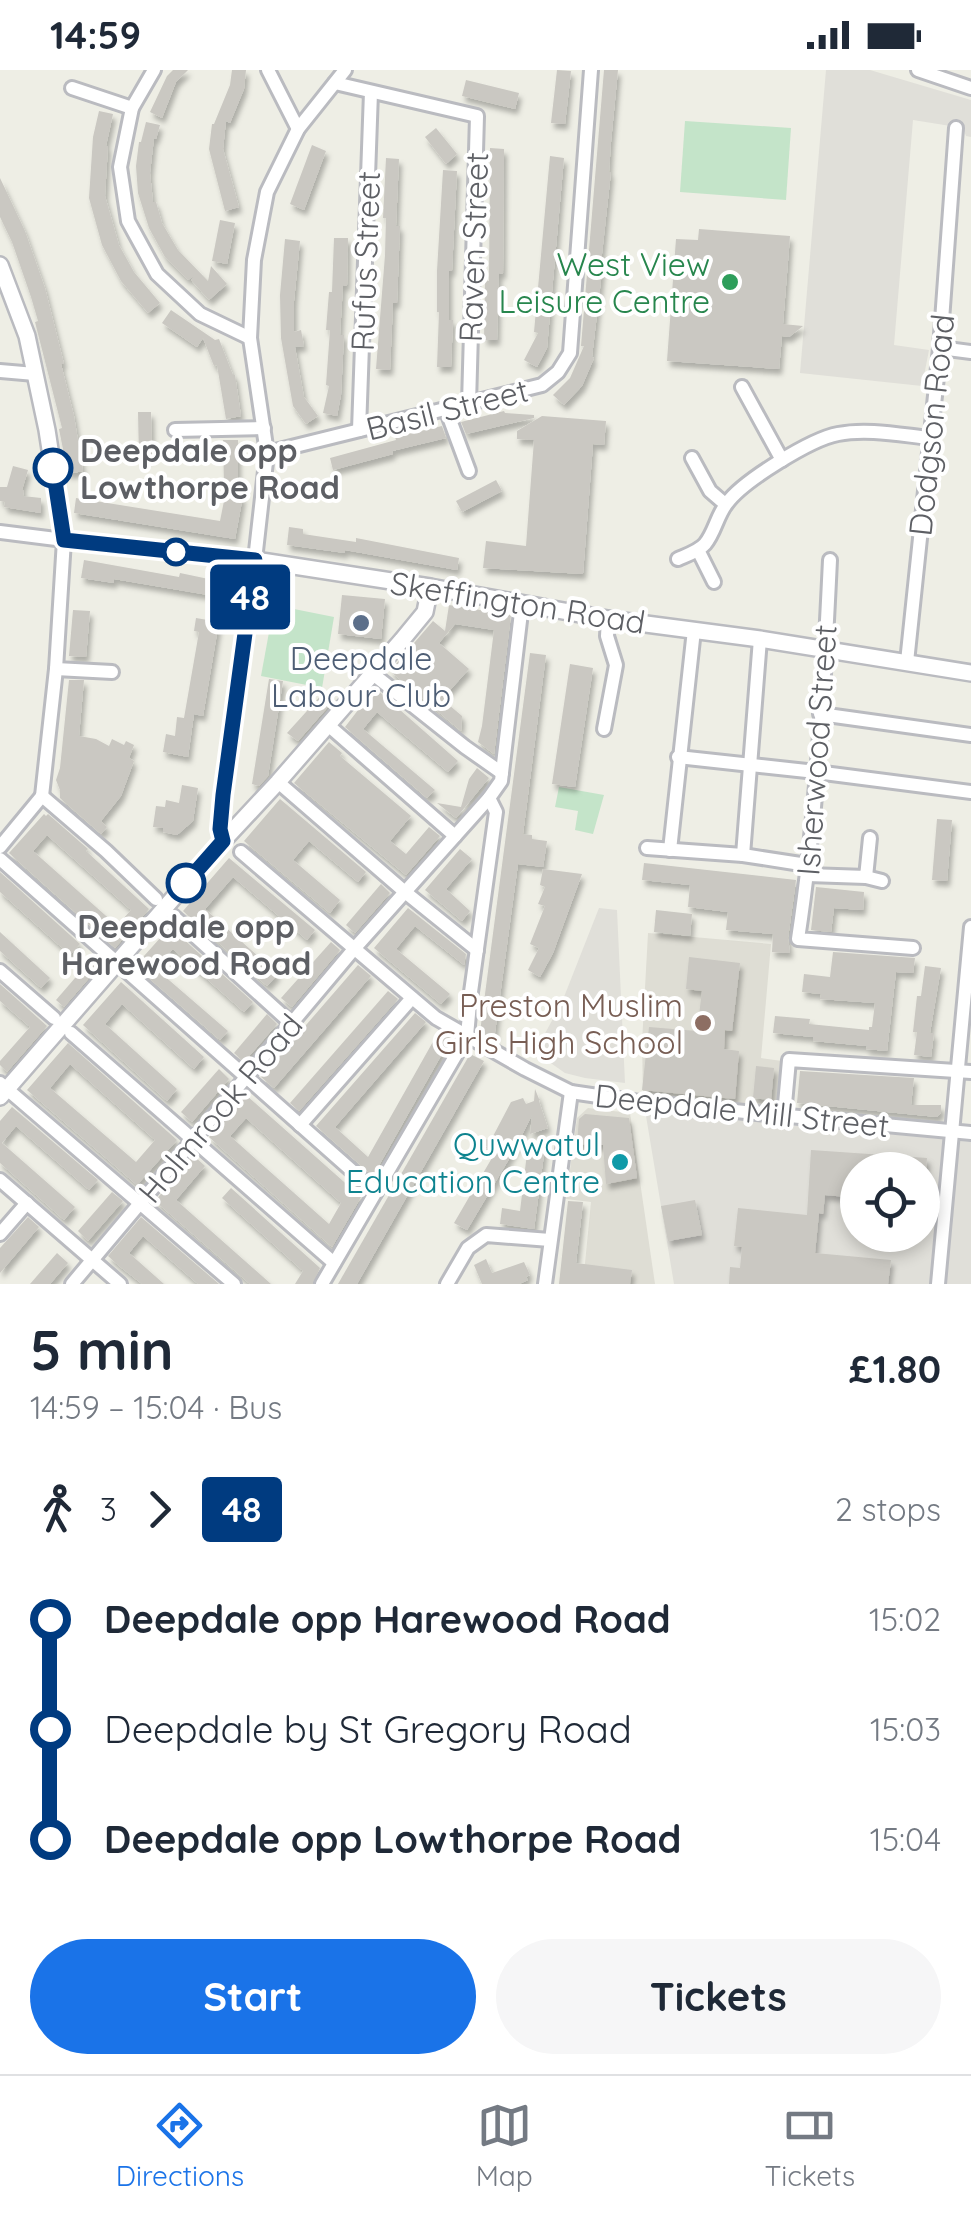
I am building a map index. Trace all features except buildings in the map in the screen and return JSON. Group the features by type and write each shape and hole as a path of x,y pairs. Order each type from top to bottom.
{"street":[{"path":"154,70 132,108 120,167 128,222 157,274 200,314 250,338"},
{"path":"268,70 298,129"},
{"path":"223,841 223,795 267,453 250,338 254,260 268,192 298,129 345,70"},
{"name":"Basil Street","path":"267,453 542,385 558,372 570,352 590,70"},
{"path":"918,70 971,88"},
{"name":"Raven Street","path":"335,83 477,116 469,404"},
{"path":"72,88 132,108"},
{"name":"Rufus Street","path":"359,430 371,92"},
{"name":"Dodgson Road","path":"907,662 940,348 956,128"},
{"path":"0,265 26,336 35,374 64,540 42,796 0,847"},
{"path":"940,348 971,352"},
{"path":"0,371 35,374"},
{"path":"742,387 782,460"},
{"path":"446,409 469,471"},
{"path":"176,430 264,428"},
{"path":"678,559 706,543 725,504 743,485 835,434 869,432 930,438"},
{"path":"692,458 710,491 725,504"},
{"path":"0,532 64,540"},
{"name":"Skeffington Road","path":"64,540 255,560 608,619 971,673"},
{"path":"698,550 714,582"},
{"name":"Isherwood Street","path":"830,560 808,870 798,939 913,948"},
{"path":"234,1284 2,1090 373,674 425,612 430,587"},
{"path":"373,674 502,773 522,604"},
{"path":"604,729 616,665 607,636 608,619"},
{"path":"670,850 694,630"},
{"path":"744,856 760,639"},
{"path":"56,668 112,672"},
{"path":"820,714 971,734"},
{"path":"328,725 455,836"},
{"path":"678,757 971,792"},
{"name":"Holmrook Road","path":"72,1284 354,948 489,798 502,773"},
{"path":"278,782 477,950"},
{"path":"42,796 156,899"},
{"path":"322,1284 467,1036 496,812 489,798"},
{"path":"866,877 870,838"},
{"path":"647,848 744,856 882,881"},
{"name":"Deepdale Mill Street","path":"241,852 436,1018 571,1092 971,1134"},
{"path":"0,859 376,1192"},
{"path":"174,916 292,1024"},
{"path":"938,1284 951,1131 964,1071 971,927"},
{"path":"0,970 54,1018"},
{"path":"300,1125 412,998"},
{"path":"71,1033 334,1263"},
{"path":"784,1115 788,1060 964,1071"},
{"path":"546,1284 571,1092"},
{"path":"0,1180 120,1284"},
{"path":"0,1234 27,1203"},
{"path":"446,1284 468,1248 486,1235 550,1240"}],"shaded area":[{"path":"826,70 870,70 971,100 971,137 966,136 963,128 913,120 894,345 929,350 922,386 800,373"},
{"path":"599,908 617,910 625,1083 565,1073 535,1052 562,1002"},
{"name":"Preston Muslim Girls High School","path":"648,933 771,944 761,1058 782,1061 778,1104 643,1092"},
{"name":"Preston Muslim Girls High School","path":"588,1108 630,1113 655,1284 583,1284 591,1202 566,1199 577,1118"},
{"path":"643,1110 971,1142 971,1284 674,1284"}],"green space":[{"path":"685,121 791,128 786,200 680,192"},
{"path":"274,605 334,617 322,688 261,676"},
{"path":"559,787 604,795 593,834 575,830 578,811 555,807"}],"bus line":[{"name":"48","path":"53,468 64,540 255,560 223,795 223,841 186,883"}],"place":[{"name":"West View Leisure Centre","path":"730,282"},
{"name":"Deepdale opp Lowthorpe Road","path":"53,468"},
{"name":"Deepdale Labour Club","path":"361,623"},
{"name":"Deepdale opp Harewood Road","path":"186,883"},
{"name":"Preston Muslim Girls High School","path":"703,1023"},
{"name":"Quwwatul Education Centre","path":"620,1162"}]}
